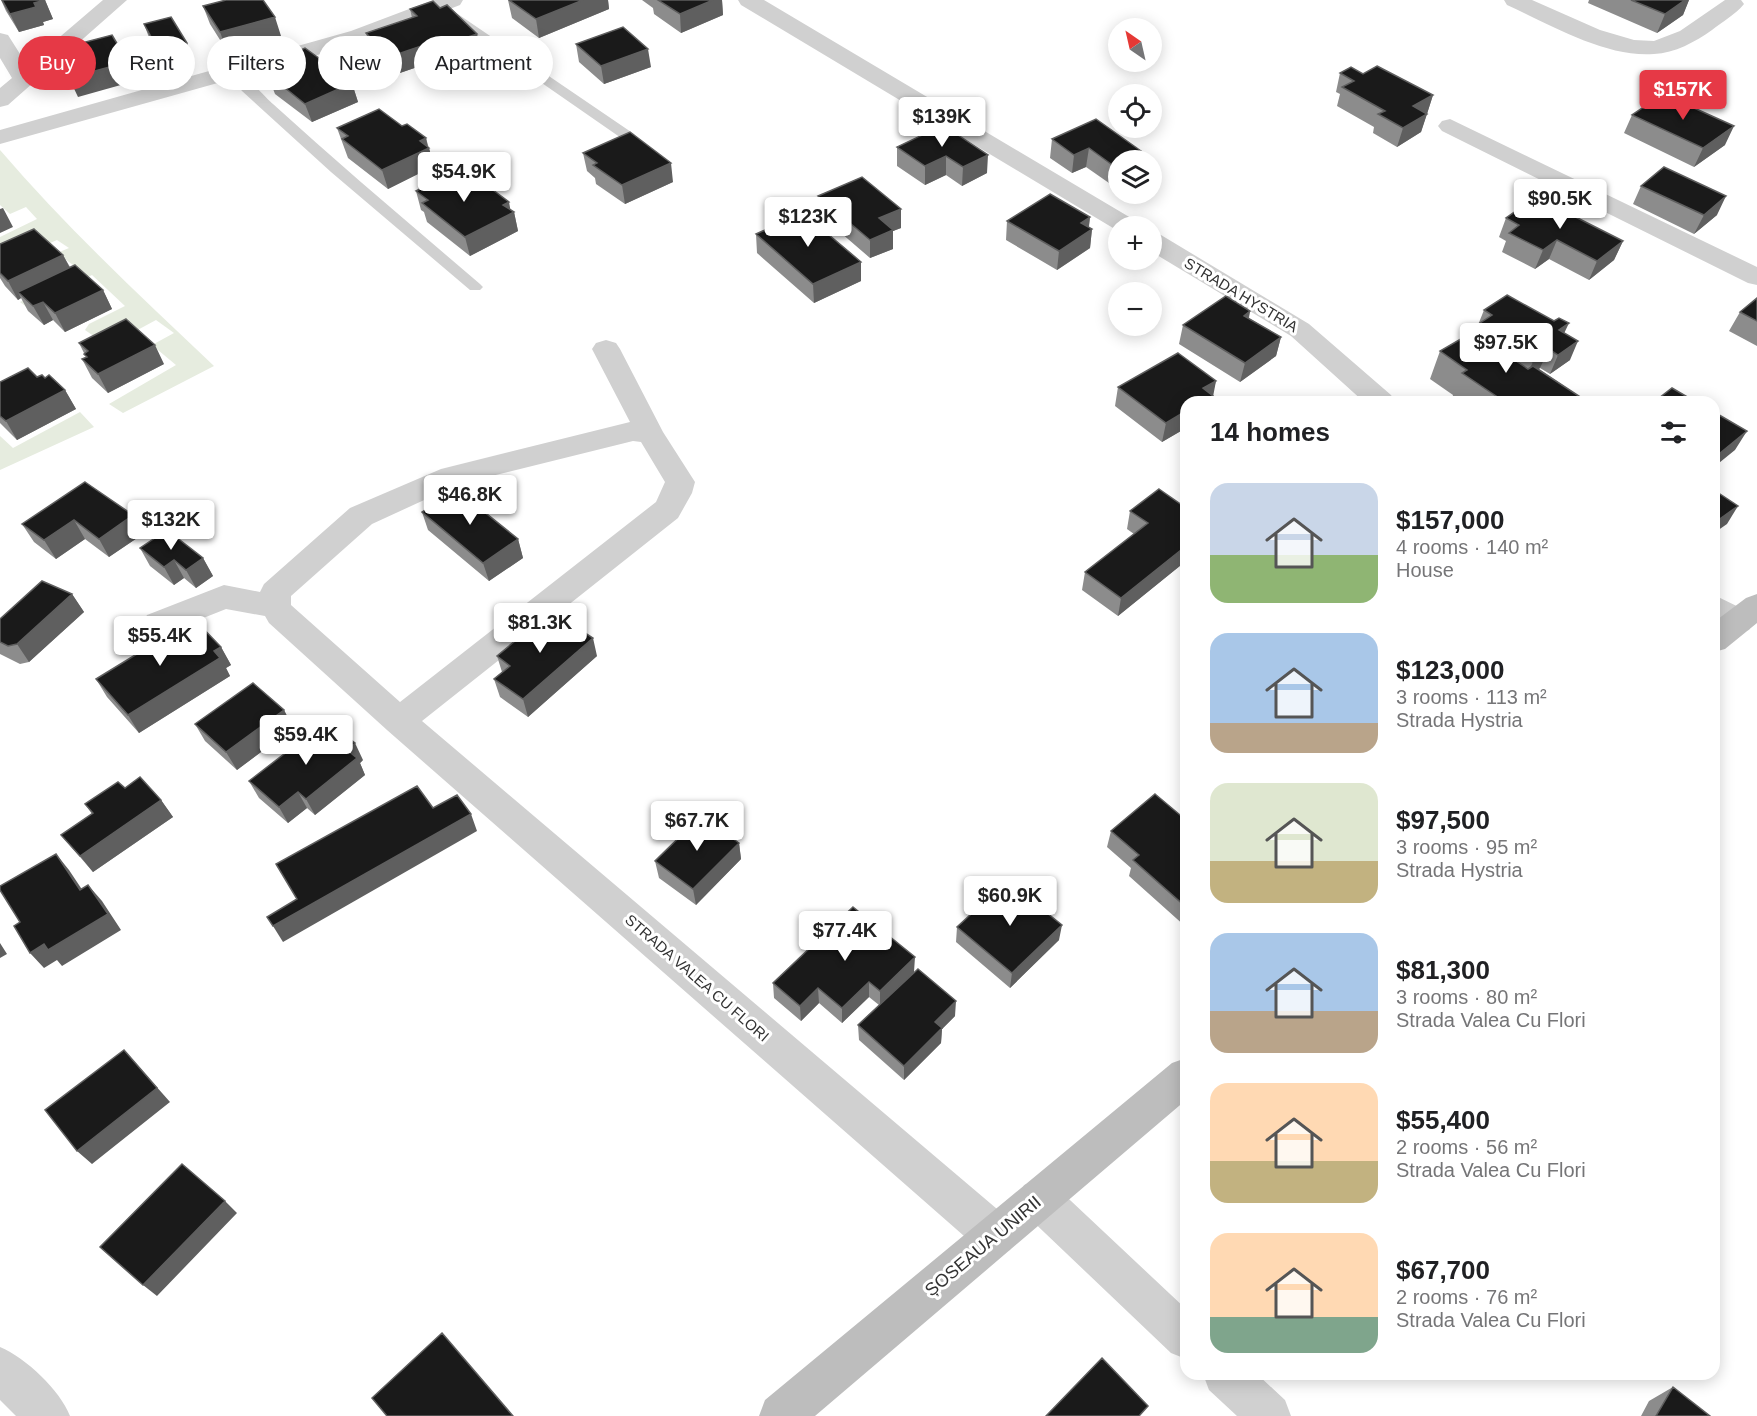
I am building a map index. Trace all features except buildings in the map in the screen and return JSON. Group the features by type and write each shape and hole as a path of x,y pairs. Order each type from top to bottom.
{"main road":[{"path":"1720,632 1737,611"},
{"name":"ȘOSEAUA UNIRII","path":"781,1416 1180,1082"}],"street":[{"path":"74,36 116,0"},
{"path":"389,0 406,19"},
{"path":"749,0 1110,216"},
{"path":"1515,0 1600,38 1643,49 1671,44 1692,33 1726,2 1756,8"},
{"path":"306,51 359,36 446,3"},
{"path":"0,40 18,69"},
{"path":"0,137 207,79"},
{"path":"0,100 18,84"},
{"path":"1450,126 1757,277"},
{"name":"STRADA HYSTRIA","path":"1162,247 1300,330 1374,396"},
{"path":"399,721 667,510 677,493 680,482 650,434 606,350"},
{"path":"158,624 224,597 243,602 275,605 275,592 361,516 451,476 621,433 633,431 650,434"},
{"name":"STRADA VALEA CU FLORI","path":"275,605 280,615 399,721 995,1235"},
{"path":"1039,1199 1180,1332"},
{"path":"0,1369 48,1416"},
{"path":"1231,1380 1269,1416"}],"lane":[{"path":"446,3 629,138"},
{"path":"249,90 336,169 475,286"}],"shaded area":[{"path":"0,150 77,234 214,366 123,413 109,404 176,365 152,345 174,333 156,320 108,346 85,330 89,324 125,306 92,275 28,308 20,302 81,271 57,253 69,248 57,240 9,261 0,253 0,237 37,219 26,207 10,214 0,205"},
{"path":"80,412 94,427 0,470 0,436 13,448"}]}
